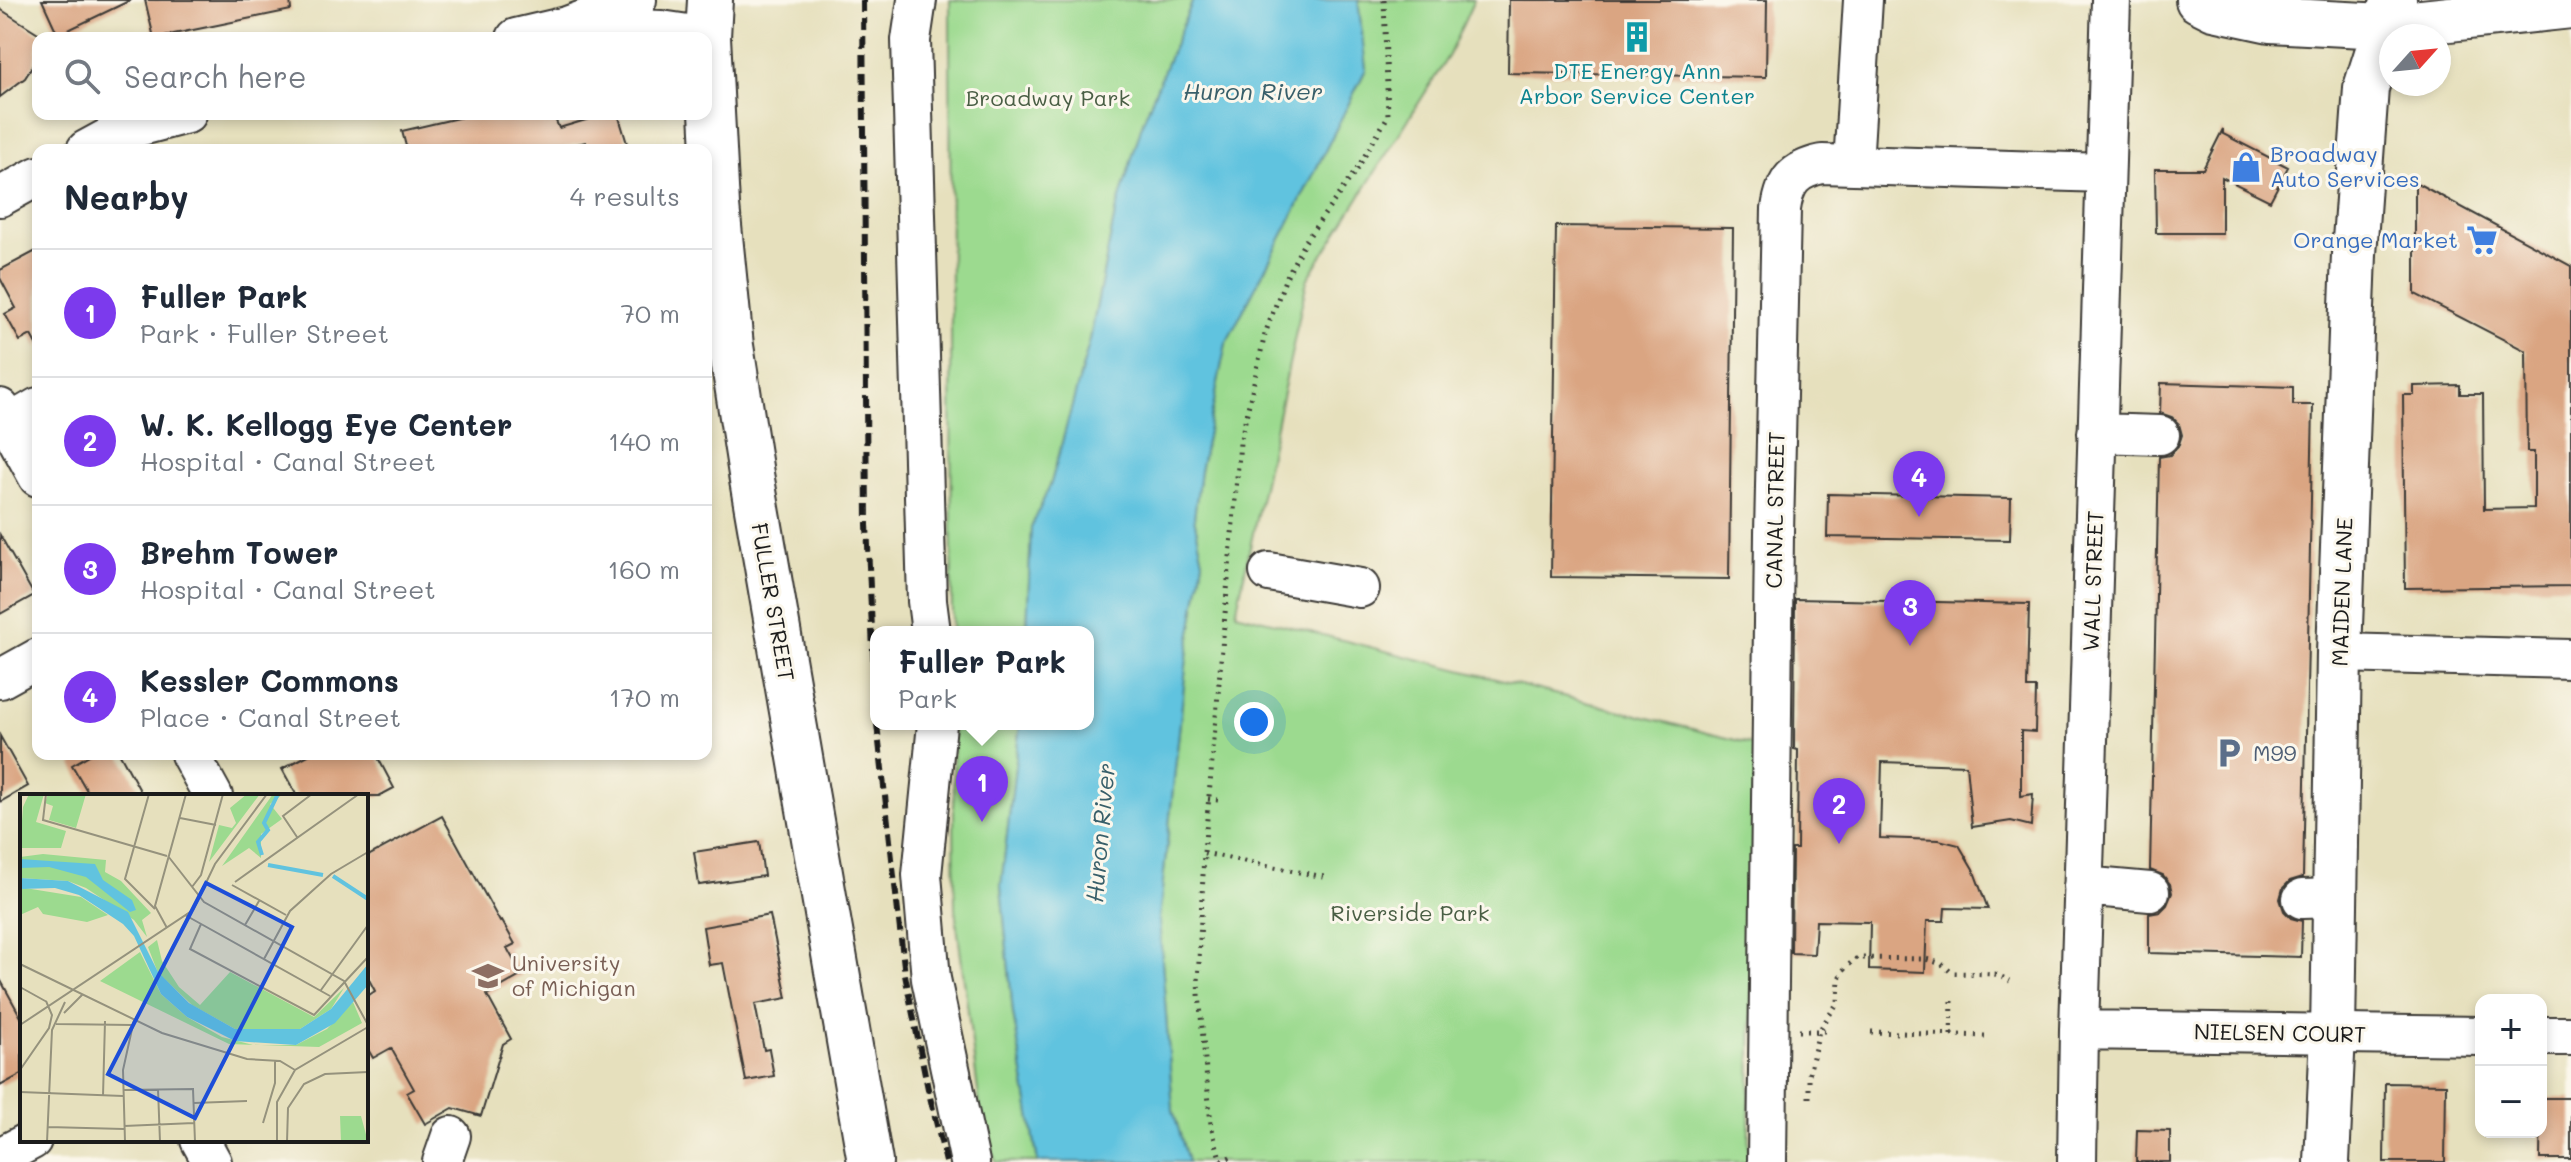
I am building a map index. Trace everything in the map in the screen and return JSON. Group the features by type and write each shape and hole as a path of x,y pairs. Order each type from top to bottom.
{"main road":[{"path":"2198,0 2214,8 2270,20 2571,6"},
{"name":"MAIDEN LANE","path":"2327,1162 2333,1034 2318,898 2339,653 2361,133 2366,88 2389,13"},
{"name":"FULLER STREET","path":"711,120 711,144"},
{"name":"FULLER STREET","path":"712,207 751,474 870,1162"}],"street":[{"path":"542,32 567,26 637,0"},
{"path":"917,0 911,40 927,601 930,626"},
{"path":"1853,165 1863,0"},
{"name":"WALL STREET","path":"2077,1162 2111,0"},
{"path":"567,26 661,30 709,18"},
{"path":"97,144 119,132 164,120"},
{"name":"CANAL STREET","path":"1767,1162 1774,533 1783,190 1808,167 1822,164 2105,173"},
{"path":"0,197 32,179"},
{"path":"16,413 32,460"},
{"path":"2097,433 2160,435"},
{"path":"1269,572 1360,588"},
{"path":"2339,653 2571,659"},
{"path":"0,679 32,661"},
{"path":"936,730 922,875 931,979 970,1162"},
{"path":"193,760 212,794"},
{"path":"2083,886 2150,892"},
{"name":"NIELSEN COURT","path":"2079,1030 2475,1036"},
{"path":"2547,1036 2571,1036"},
{"path":"0,1157 28,1142"},
{"path":"201,1142 212,1162"}],"path":[{"path":"1208,799 1218,800"},
{"path":"1204,853 1324,877"},
{"path":"1809,1098 1809,1074 1822,1031 1838,1002 1839,978 1857,958 1926,959 1942,964 1952,976 1995,974 2010,981"},
{"path":"1951,1035 1952,1001"},
{"path":"1871,1032 1986,1036"},
{"path":"1221,1161 1233,1156"}],"green space":[{"name":"Broadway Park","path":"950,0 1193,0 1143,122 1114,219 1090,340 1051,483 1031,528 1027,626 952,626"},
{"name":"Riverside Park","path":"1358,0 1474,0 1449,55 1307,280 1236,613 1759,746 1748,1162 1188,1162 1173,1110 1159,919 1187,657 1203,561 1194,518 1200,471 1226,343 1366,69"},
{"path":"953,730 1019,730 1001,886 1013,1013 1038,1162 996,1162 982,1123 955,909"}],"water":[{"name":"Huron River","path":"1193,0 1358,0 1366,69 1226,343 1200,471 1194,518 1203,561 1187,657 1159,919 1173,1110 1188,1162 1038,1162 1013,1013 1001,886 1019,730 1094,730 1094,626 1027,626 1031,528 1051,483 1090,340 1114,219 1143,121"}],"building":[{"path":"42,0 131,0 64,32 57,32"},
{"path":"145,0 290,0 291,10 183,32 153,32"},
{"name":"DTE Energy Ann Arbor Service Center","path":"1509,0 1767,0 1766,77 1508,73"},
{"path":"0,9 36,32 32,32 32,67 25,78 0,97"},
{"path":"449,120 556,120 559,128 586,120 620,120 627,144 405,144 402,131"},
{"path":"2223,129 2223,134 2288,167 2270,201 2222,177 2222,233 2156,233 2155,169 2203,169"},
{"path":"2415,182 2571,266 2571,586 2405,588 2403,395 2414,395 2414,386 2460,385 2460,394 2483,394 2484,509 2534,508 2534,452 2527,452 2526,351 2415,294"},
{"path":"1556,226 1733,228 1729,579 1551,577"},
{"path":"32,253 32,337 20,341 5,314 16,308 0,278 0,270"},
{"name":"M99","path":"2161,383 2293,387 2293,405 2313,405 2303,877 2290,881 2283,888 2280,899 2284,911 2291,918 2302,921 2301,957 2149,953 2149,914 2160,912 2172,893 2163,875 2150,870 2159,457 2170,455 2178,447 2182,435 2179,424 2172,417 2160,413"},
{"path":"1828,494 2011,498 2010,540 1827,537"},
{"path":"0,535 32,596 0,614"},
{"path":"1795,599 2029,604 2027,688 2036,688 2035,732 2021,731 2021,796 2033,794 2031,826 2011,821 1972,827 1966,765 1882,762 1880,838 1939,840 1959,845 1973,869 1988,909 1945,908 1944,921 1927,921 1925,972 1869,970 1870,922 1816,921 1814,954 1791,953 1792,849 1797,849"},
{"path":"0,736 28,786 0,802"},
{"path":"81,760 123,760 142,794 89,794 72,765"},
{"path":"299,760 379,760 394,788 379,796 296,794 282,769"},
{"path":"442,816 515,944 507,948 522,975 487,995 511,1039 503,1044 481,1116 453,1108 425,1124 407,1093 414,1089 391,1048 373,1058 368,1049 368,996 375,991 368,978 368,856"},
{"path":"759,842 764,876 699,885 694,852"},
{"path":"770,915 787,998 755,1004 764,1050 769,1049 774,1076 746,1081 723,963 709,965 703,927"},
{"path":"0,979 20,1015 20,1075 0,1086"},
{"path":"2385,1083 2446,1084 2445,1162 2384,1162"},
{"path":"2547,1098 2571,1098 2571,1159 2540,1159 2540,1138 2547,1138"},
{"path":"2137,1130 2170,1131 2170,1162 2136,1162"}],"railway":[{"path":"863,0 867,525 872,626"},
{"path":"878,730 905,975 946,1162"}],"place":[{"name":"DTE Energy Ann Arbor Service Center","path":"1637,37"},
{"name":"Broadway Auto Services","path":"2246,167"},
{"name":"Orange Market","path":"2482,240"},
{"name":"Kessler Commons","path":"1919,517"},
{"name":"Brehm Tower","path":"1910,646"},
{"name":"M99","path":"2229,753"},
{"name":"Fuller Park","path":"982,822"},
{"name":"W. K. Kellogg Eye Center","path":"1839,844"},
{"name":"University of Michigan","path":"488,976"}]}
